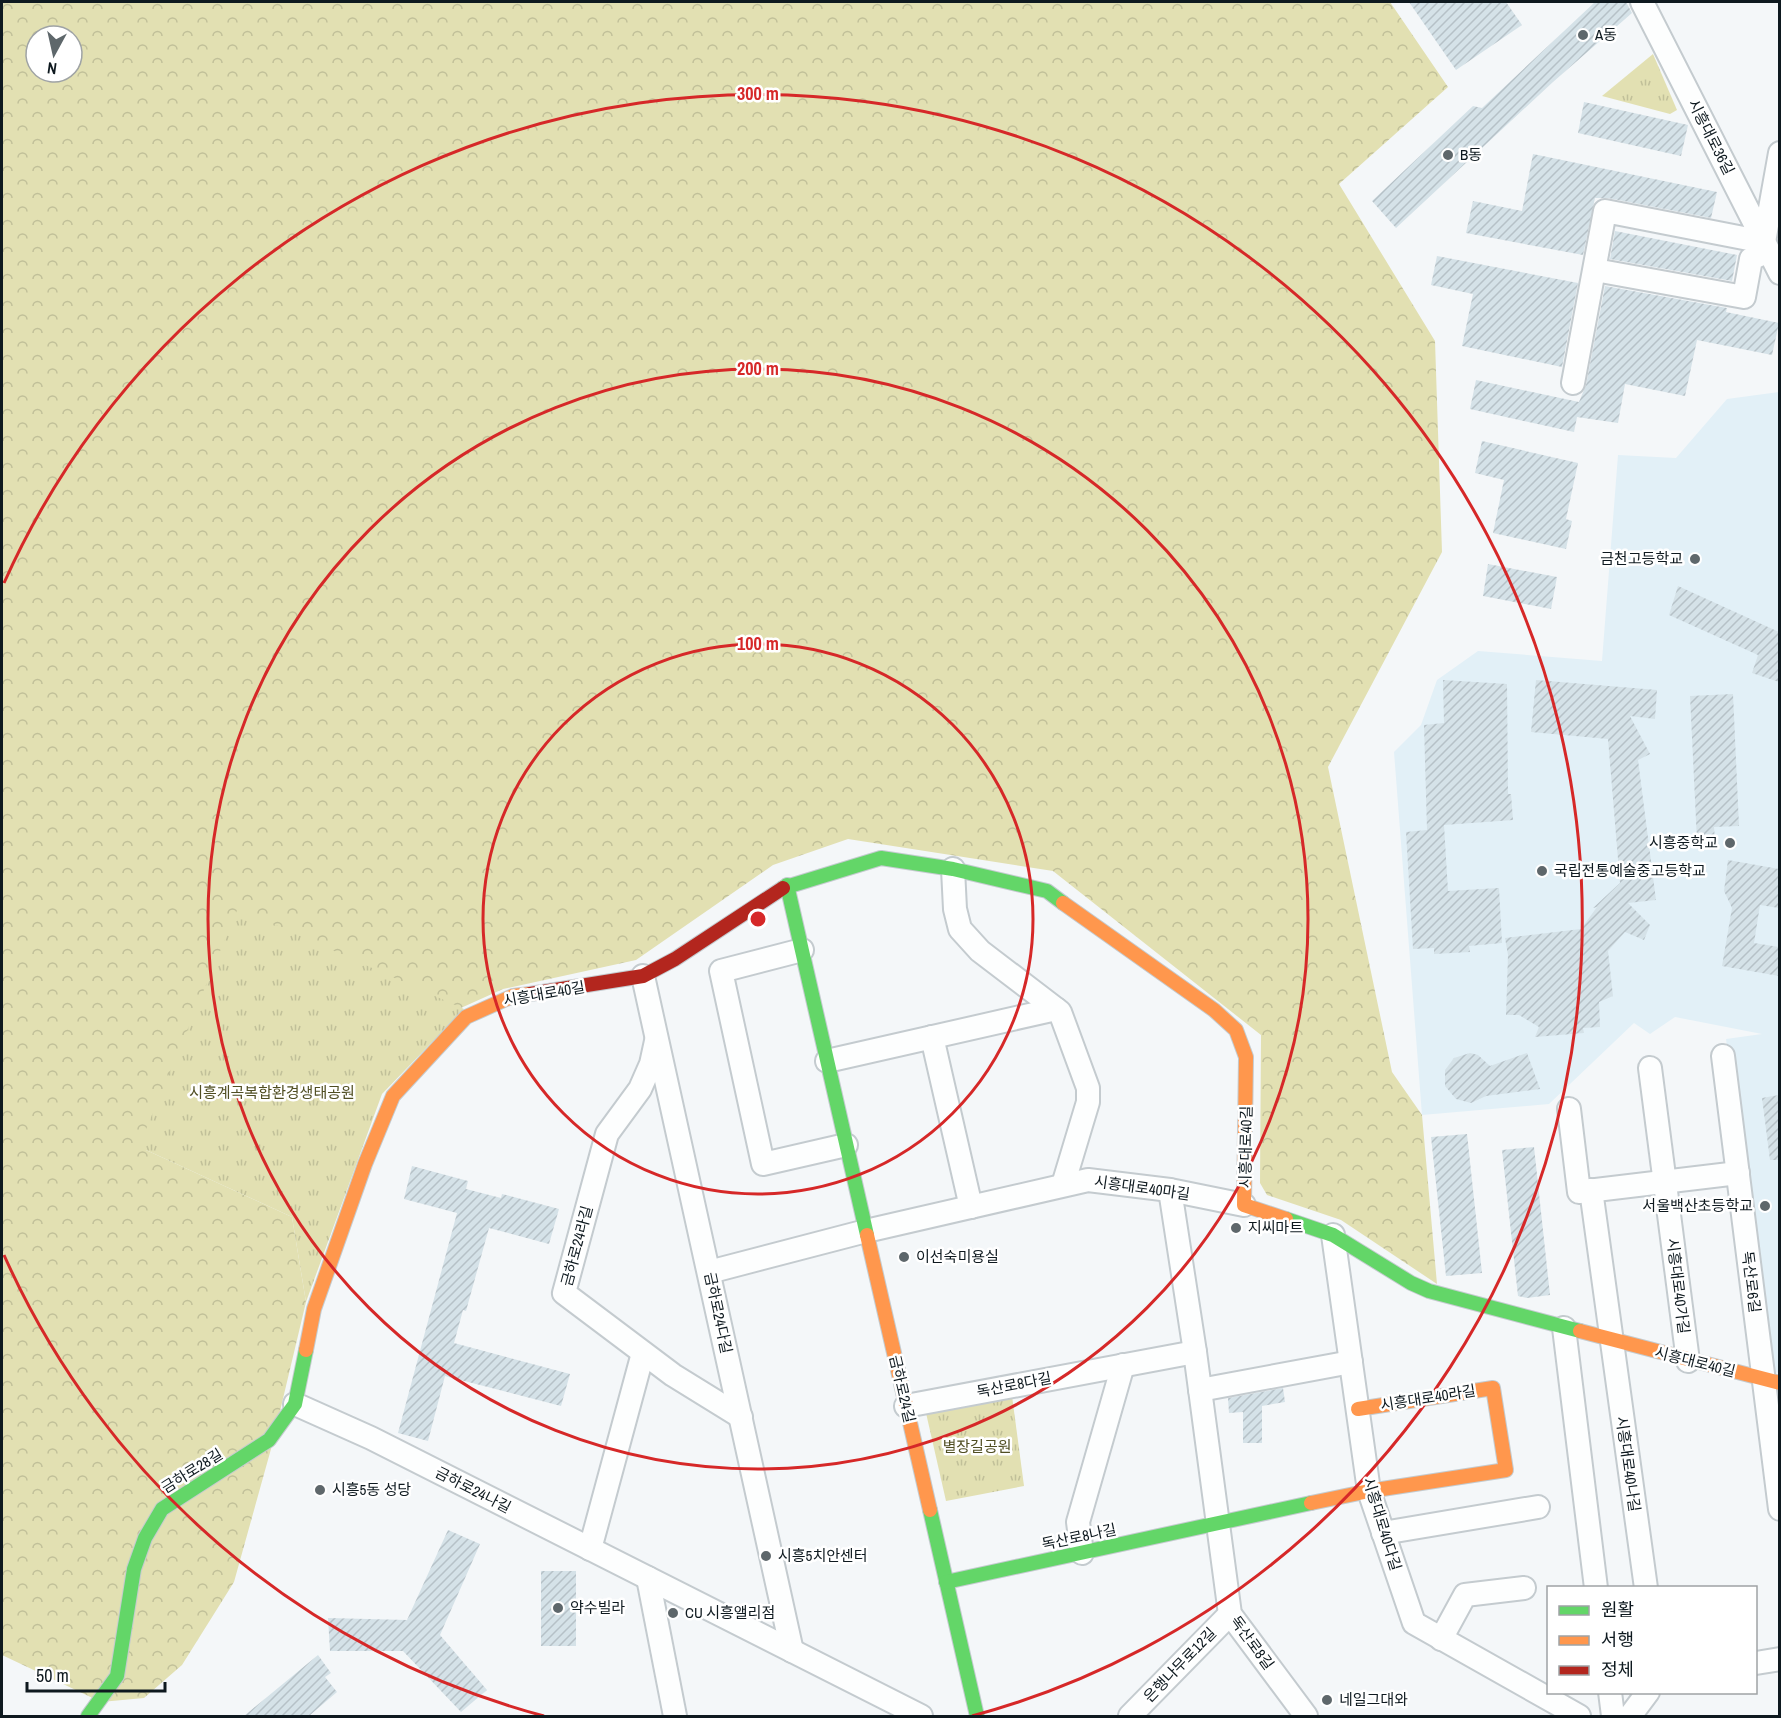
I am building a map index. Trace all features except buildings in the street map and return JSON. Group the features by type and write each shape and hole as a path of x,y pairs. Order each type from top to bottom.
{"street":[{"name":"시흥대로36길","path":"1642,2 1779,273"},
{"path":"1595,270 1744,297 1751,259 1766,246 1779,153"},
{"path":"1573,383 1605,211 1766,246"},
{"name":"시흥대로40길","path":"295,1404 314,1309 365,1164 393,1096 466,1017 488,1005 513,996 561,991 643,976 675,958 787,885 881,858 953,869 1047,891 1214,1010 1236,1030 1246,1057 1244,1205 1333,1235 1410,1283 1429,1291 1771,1381"},
{"path":"953,869 955,909 960,929 980,951 1060,1012 1088,1088 1088,1102 1063,1185"},
{"name":"금하로24길","path":"787,885 977,1716"},
{"path":"802,950 721,971 763,1164 846,1145"},
{"name":"금하로24다길","path":"643,976 792,1651"},
{"path":"827,1062 1056,1009"},
{"name":"금하로24라길","path":"657,1036 651,1064 640,1089 607,1134 564,1293 673,1375 741,1417"},
{"path":"932,1037 971,1207"},
{"name":"독산로6길","path":"1723,1056 1738,1173 1771,1381 1779,1509"},
{"name":"시흥대로40가길","path":"1650,1068 1688,1361"},
{"path":"1569,1108 1579,1192 1738,1173"},
{"name":"시흥대로40마길","path":"709,1272 866,1231 1088,1180 1170,1190 1244,1205"},
{"name":"독산로8길","path":"1170,1190 1195,1352 1230,1614 1306,1716"},
{"path":"1591,1190 1610,1340"},
{"name":"시흥대로40다길","path":"1333,1235 1369,1491 1414,1623 1579,1716"},
{"path":"1564,1328 1596,1586"},
{"name":"시흥대로40나길","path":"1610,1340 1646,1586"},
{"name":"독산로8다길","path":"906,1406 1195,1352"},
{"path":"590,1549 643,1353"},
{"path":"1200,1390 1351,1362"},
{"path":"1082,1553 1078,1522 1123,1365"},
{"name":"시흥대로40라길","path":"1358,1409 1493,1388 1506,1470 1369,1491"},
{"name":"금하로24나길","path":"295,1404 371,1438 921,1716"},
{"name":"금하로28길","path":"88,1716 117,1676 134,1569 145,1538 162,1509 269,1440 295,1404"},
{"path":"1218,1524 1369,1491"},
{"path":"1383,1533 1538,1507"},
{"name":"독산로8나길","path":"946,1582 1218,1524"},
{"path":"648,1578 675,1716"},
{"path":"1441,1639 1465,1595 1524,1588"},
{"name":"은행나무로12길","path":"1130,1716 1230,1614"},
{"path":"1757,1663 1779,1659"},
{"path":"1612,1694 1629,1715 1646,1694"}],"shaded area":[{"path":"1779,392 1779,1373 1774,1372 1726,1039 1762,1034 1675,1017 1650,1034 1634,1023 1549,1104 1422,1115 1394,752 1421,725 1437,680 1478,651 1602,661 1618,455 1676,458 1727,399"}],"green space":[{"path":"2,2 1390,2 1448,87 1339,184 1435,341 1442,552 1328,767 1392,1072 1422,1115 1437,1284 1341,1220 1267,1195 1260,1183 1261,1035 1053,871 848,839 773,865 636,960 503,989 146,1150 292,1217 306,1302 271,1449 234,1582 182,1665 144,1698 101,1702 2,1655"},
{"path":"1653,54 1677,110 1670,114 1602,96"},
{"name":"시흥계곡복합환경생태공원","path":"238,908 464,1009 382,1094 306,1302 292,1217 146,1150 144,1134"},
{"name":"별장길공원","path":"1012,1396 1024,1486 946,1501 926,1413"}],"traffic: fast":[{"path":"783,888 881,858 953,869 1047,891 1063,903"},
{"path":"787,885 867,1235"},
{"path":"1286,1219 1333,1235 1411,1283 1429,1291 1580,1331"},
{"path":"88,1716 117,1676 134,1569 145,1538 162,1509 269,1440 295,1404 306,1350"},
{"path":"946,1582 1311,1503"},
{"path":"930,1510 977,1716"}],"traffic: slow":[{"path":"1063,903 1214,1010 1236,1030 1246,1057 1244,1205 1286,1219"},
{"path":"306,1350 314,1309 365,1164 393,1096 466,1017 513,996 530,994"},
{"path":"867,1235 930,1510"},
{"path":"1580,1331 1780,1383"},
{"path":"1311,1503 1369,1491 1506,1470 1493,1388 1358,1409"}],"traffic: jam":[{"path":"530,994 643,976 675,959 783,888"}],"place":[{"name":"A동","path":"1583,35"},
{"name":"B동","path":"1448,155"},
{"name":"금천고등학교","path":"1695,559"},
{"name":"시흥중학교","path":"1730,843"},
{"name":"국립전통예술중고등학교","path":"1542,871"},
{"name":"서울백산초등학교","path":"1765,1206"},
{"name":"지씨마트","path":"1236,1228"},
{"name":"이선숙미용실","path":"904,1257"},
{"name":"시흥5동 성당","path":"320,1490"},
{"name":"시흥5치안센터","path":"766,1556"},
{"name":"약수빌라","path":"558,1608"},
{"name":"CU 시흥앨리점","path":"673,1613"},
{"name":"네일그대와","path":"1327,1700"}]}
